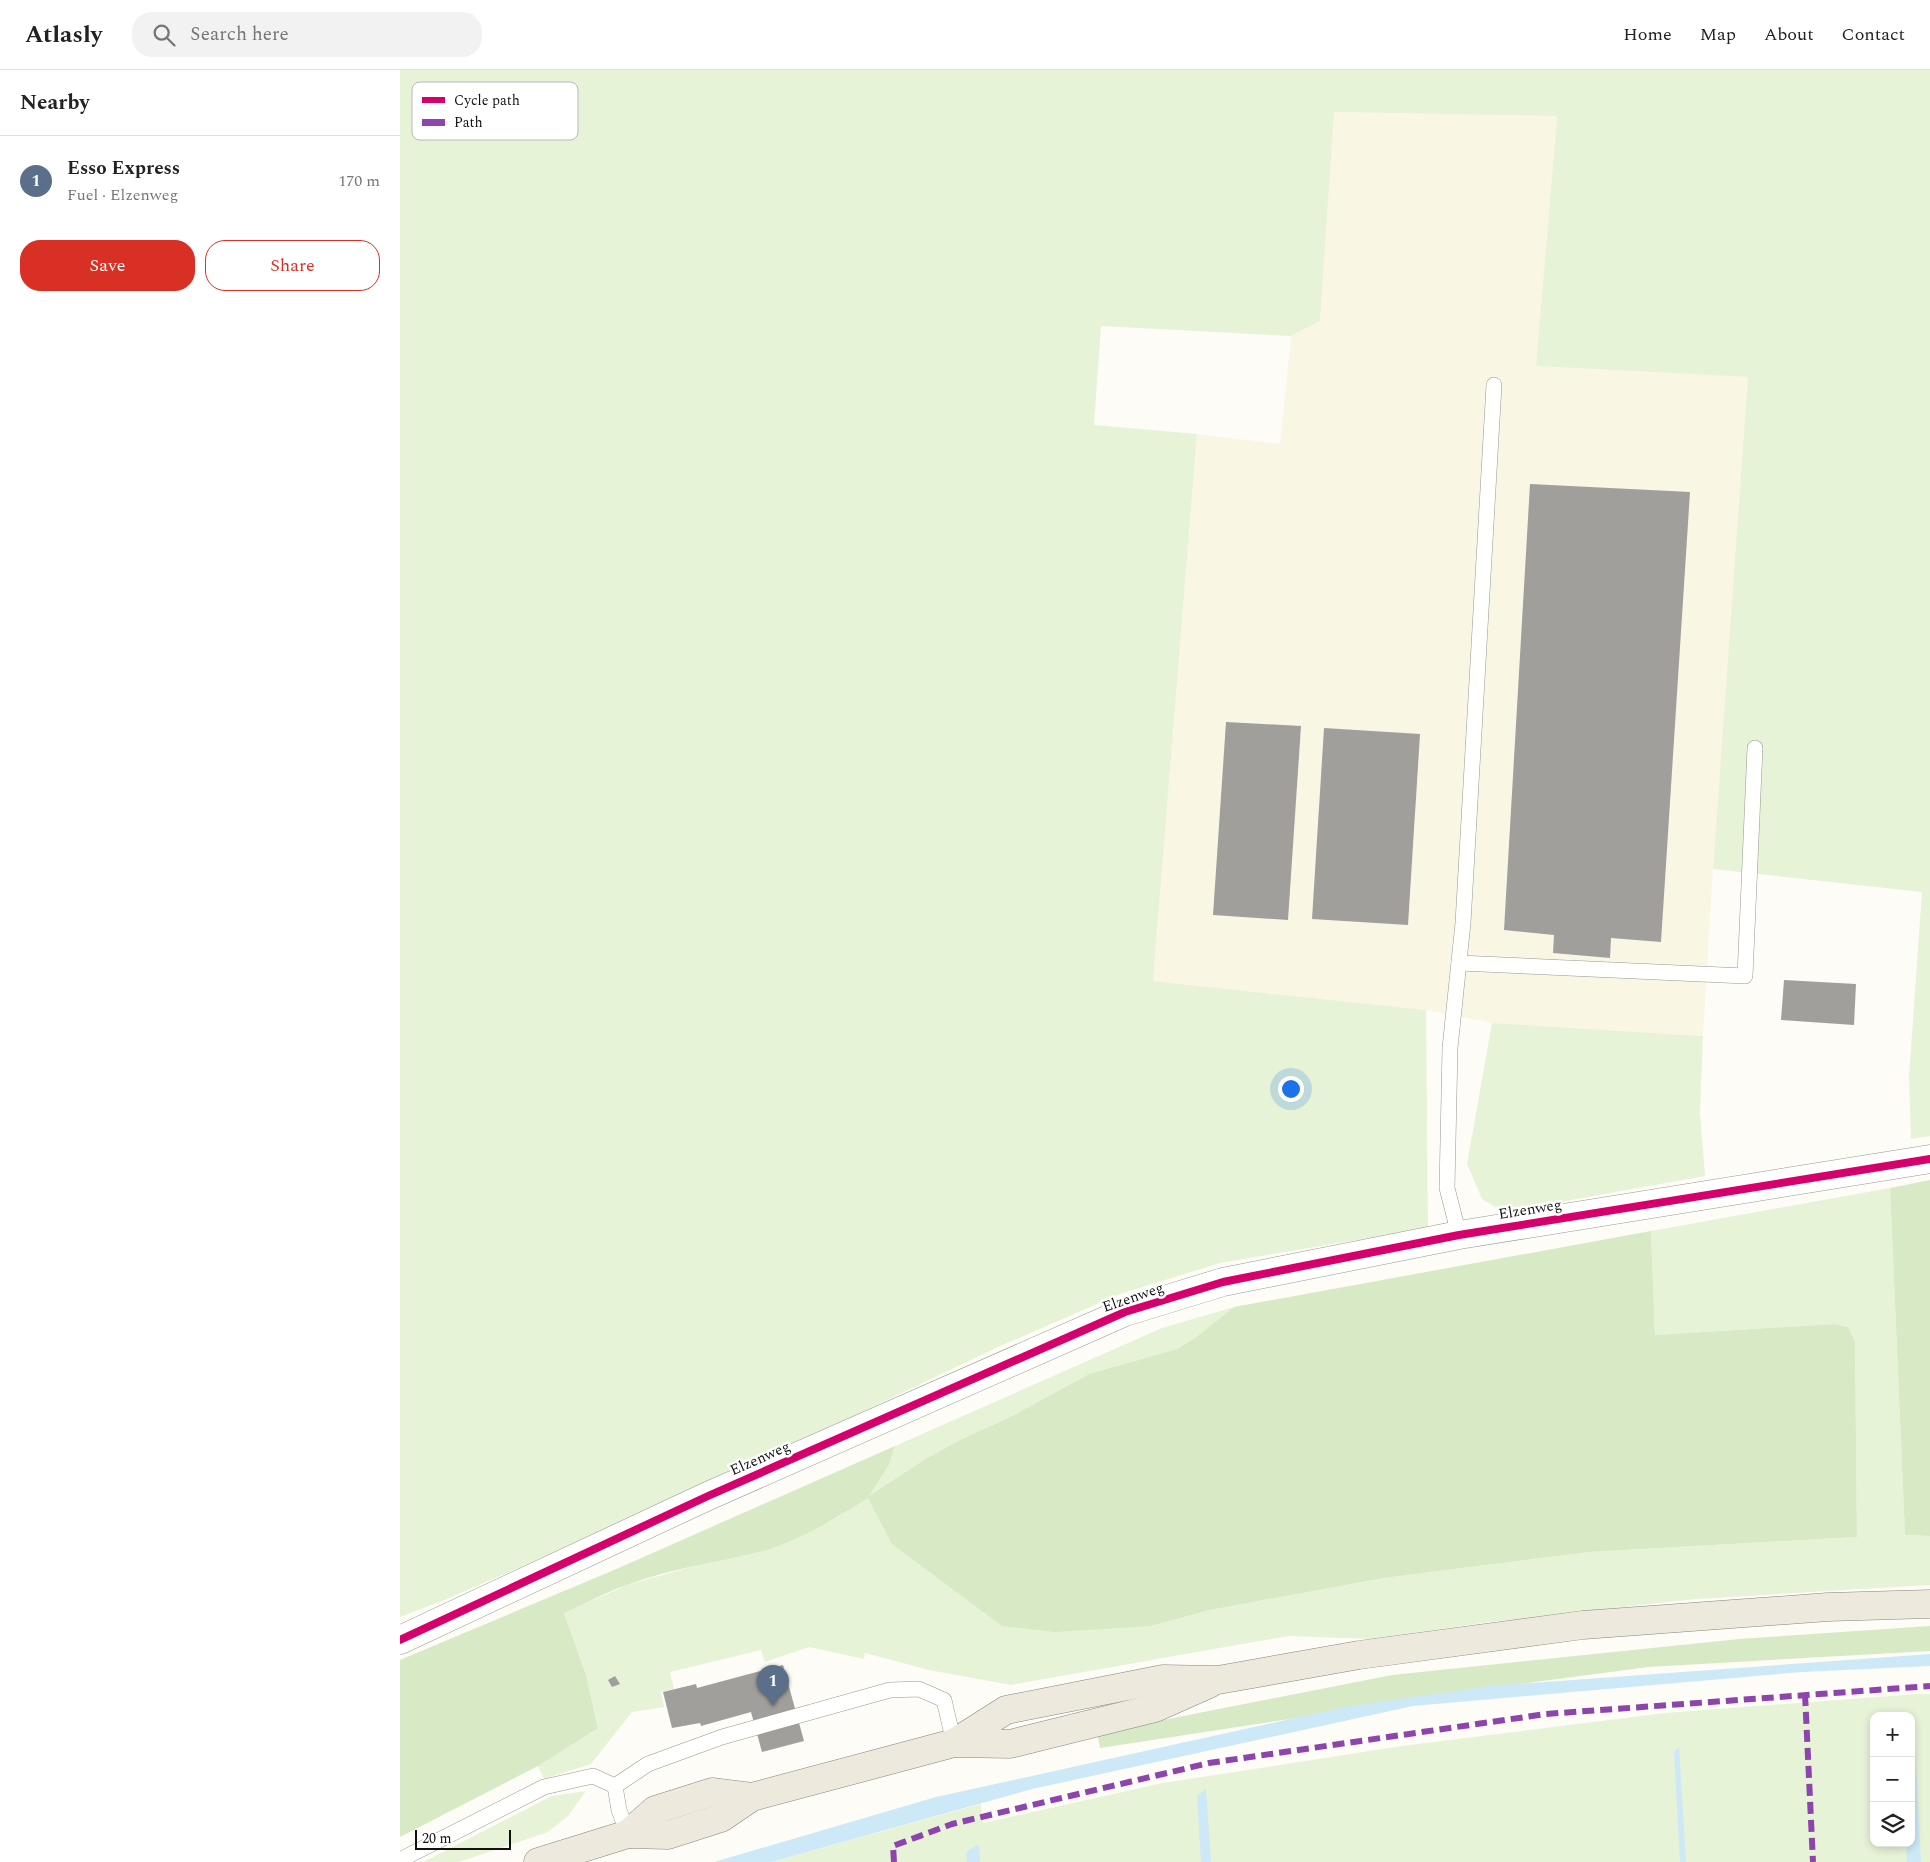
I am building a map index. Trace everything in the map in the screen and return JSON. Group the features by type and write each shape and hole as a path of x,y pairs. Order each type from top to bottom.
{"main road":[{"path":"538,1862 628,1834 655,1810 712,1792 752,1797 954,1743 1006,1710 1163,1679 1218,1680 1359,1655 1583,1625 1828,1607 1930,1604"}],"street":[{"name":"Elzenweg","path":"400,1640 708,1496 1125,1312 1223,1282 1459,1235 1930,1159"}],"lane":[{"path":"1459,1235 1447,1188 1450,1048 1463,913 1494,385"},
{"path":"1459,963 1745,976 1755,748"},
{"path":"615,1786 648,1764 722,1737 890,1690 919,1689 944,1700 954,1743"},
{"path":"400,1860 544,1787 593,1776 615,1786"},
{"path":"615,1786 619,1810 628,1834"}],"shaded area":[{"path":"1333,112 1557,116 1536,366 1749,377 1713,869 1703,1036 1492,1023 1426,1010 1153,981 1197,434 1280,444 1291,336 1320,321"}],"green space":[{"path":"400,70 1930,70 1930,1136 1911,1139 1909,1077 1922,892 1713,869 1748,377 1536,366 1557,116 1334,112 1320,321 1291,336 1101,326 1094,425 1197,434 1153,981 1426,1010 1428,1228 1220,1263 1120,1294 998,1347 703,1488 442,1601 400,1617"},
{"path":"1492,1023 1703,1036 1700,1113 1705,1176 1504,1212 1482,1199 1467,1164"},
{"path":"1930,1180 1930,1536 1905,1535 1890,1188"},
{"path":"1890,1188 1905,1535 1930,1536 1930,1585 1696,1599 1489,1622 1373,1639 1288,1636 1011,1685 929,1670 865,1653 864,1659 809,1647 765,1662 761,1650 670,1672 674,1689 661,1692 664,1707 632,1712 591,1764 544,1779 538,1766 598,1727 586,1675 564,1613 627,1585 701,1564 757,1553 793,1540 836,1518 868,1497 1151,1626 1210,1610 1384,1578 1589,1552 1857,1537 1855,1341 1848,1327 1835,1324 1655,1335 1651,1231"},
{"path":"1651,1231 1655,1335 1835,1324 1848,1327 1855,1341 1857,1537 1589,1552 1384,1578 1210,1610 1151,1626 1055,1632 1002,1626 892,1544 868,1498 800,1537 771,1549 674,1570 643,1579 611,1591 564,1613 586,1675 598,1728 538,1766 400,1837 400,1660 614,1570 895,1446 889,1465 869,1496 927,1458 960,1440 1010,1417 1089,1374 1177,1349 1195,1338 1234,1307"},
{"path":"1234,1307 1195,1338 1177,1349 1089,1374 1010,1417 960,1440 927,1458 868,1497 889,1465 895,1446 1162,1328"},
{"path":"1930,1626 1930,1651 1648,1667 1513,1685 1100,1748 1097,1733 1392,1675 1739,1639"},
{"path":"1930,1694 1930,1862 771,1862 981,1804 983,1823 1163,1783 1402,1746 1665,1713"},
{"path":"586,1791 568,1816 548,1832 459,1862 423,1862 552,1796"}],"water":[{"path":"1930,1654 1930,1666 1802,1672 1413,1706 1032,1789 771,1862 714,1862 936,1797 1345,1707 1489,1686"},
{"path":"1679,1747 1686,1862 1680,1862 1674,1752"},
{"path":"1915,1748 1921,1862 1907,1862 1906,1847 1915,1847"},
{"path":"1206,1789 1211,1862 1201,1862 1197,1796"},
{"path":"979,1844 980,1862 967,1862 966,1852"}],"building":[{"path":"1530,484 1690,492 1661,942 1611,938 1610,958 1553,953 1554,935 1504,930"},
{"path":"1226,722 1301,726 1288,920 1213,915"},
{"path":"1324,728 1420,734 1408,925 1312,919"},
{"path":"1784,980 1856,984 1854,1025 1781,1020"},
{"path":"783,1665 804,1741 762,1752 751,1712 701,1726 700,1723 672,1728 663,1692 696,1684 697,1688"},
{"path":"615,1676 620,1684 612,1687 608,1680"}],"marked path":[{"path":"894,1862 893,1846 952,1824 1209,1763 1546,1714 1930,1686"},
{"path":"1805,1694 1813,1862"}],"cycle path":[{"path":"400,1640 708,1496 1125,1312 1223,1282 1459,1235 1930,1159"}],"place":[{"name":"Esso Express","path":"773,1706"}]}
